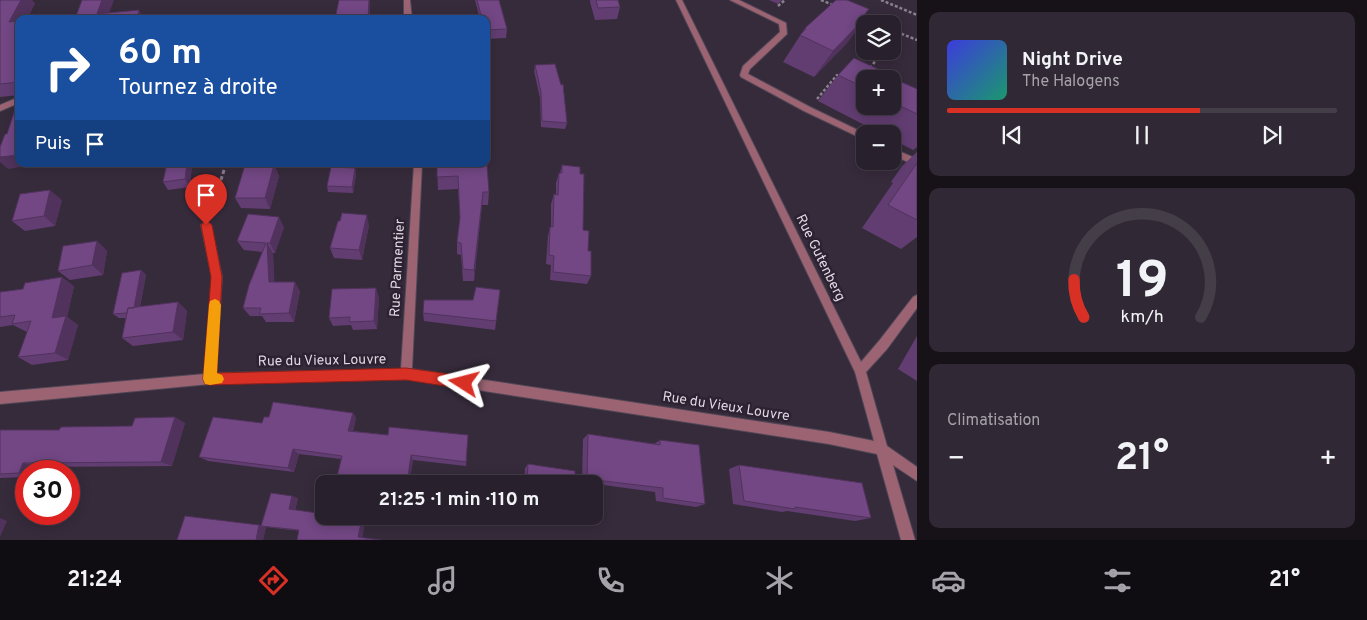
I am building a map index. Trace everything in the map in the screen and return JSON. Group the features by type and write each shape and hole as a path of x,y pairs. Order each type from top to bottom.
{"street":[{"path":"407,0 408,15"},
{"name":"Rue Gutenberg","path":"679,0 860,372 880,448 908,540"},
{"path":"733,0 782,23 784,32 746,68 744,75 807,110 856,133"},
{"path":"0,108 15,102"},
{"path":"901,155 917,163"},
{"name":"Rue Parmentier","path":"406,374 418,167"},
{"path":"206,225 216,277 210,379"},
{"path":"860,372 917,300"},
{"name":"Rue du Vieux Louvre","path":"0,398 210,379 406,374 828,438 880,448"},
{"path":"880,448 917,475"}],"path":[{"path":"821,0 837,7"},
{"path":"881,0 917,15"},
{"path":"901,33 917,40"},
{"path":"807,110 837,75 844,78"},
{"path":"206,225 225,167"}],"building":[{"path":"0,0 21,0 9,22 15,21 15,82 0,84"},
{"path":"82,0 102,0 97,14 139,10 138,15 76,15"},
{"path":"339,0 369,0 368,15 336,15"},
{"path":"477,0 499,0 507,29 490,30 490,15 481,15"},
{"path":"596,0 618,0 620,7 598,8"},
{"path":"836,0 847,0 869,9 864,15 856,15 856,27 833,51 800,35 805,28"},
{"path":"854,58 880,70 856,70 856,84 838,75"},
{"path":"555,64 561,85 563,84 567,123 542,121 541,92 535,65"},
{"path":"901,82 917,89 917,114 901,106"},
{"path":"15,109 15,155 0,157 0,147 5,134 7,134"},
{"path":"917,163 917,220 888,205"},
{"path":"562,165 580,167 580,174 584,174 583,230 589,231 588,251 591,251 591,276 553,272 554,256 549,255 550,227 553,227 554,194 558,195 559,173 562,173"},
{"path":"166,167 187,167 185,179 163,182"},
{"path":"244,167 273,167 265,198 235,198"},
{"path":"331,167 355,168 352,187 327,186"},
{"path":"437,167 487,167 489,192 483,192 474,270 463,269 461,243 457,242 460,218 458,176 437,177"},
{"path":"50,190 44,216 12,221 20,194"},
{"path":"342,213 367,215 359,250 330,248"},
{"path":"248,214 279,217 270,243 267,243 269,282 295,282 289,313 259,314 261,308 243,308 249,285 266,243 237,241"},
{"path":"97,241 92,265 58,271 63,246"},
{"path":"141,270 134,308 128,308 127,313 113,314 122,273"},
{"path":"62,277 52,318 66,316 55,353 18,357 31,321 12,324 15,315 0,317 0,292 23,289 25,283"},
{"path":"476,287 500,290 496,321 423,313 424,300 473,300"},
{"path":"376,288 374,321 349,322 350,317 329,318 332,289"},
{"path":"178,302 173,332 122,338 128,308"},
{"path":"273,402 353,413 348,431 388,435 389,427 468,435 466,462 411,455 408,475 337,475 342,456 293,449 288,468 199,457 213,417 262,423 264,417 269,417"},
{"path":"175,417 161,462 80,463 80,460 15,460 15,473 0,474 0,430 59,430 61,427 132,426 135,418"},
{"path":"588,434 660,445 660,440 699,445 705,504 663,498 663,488 603,481 603,475 587,475"},
{"path":"528,464 575,471 575,475 527,475"},
{"path":"739,465 862,483 871,518 744,501"},
{"path":"271,493 292,496 289,509 315,513 315,525 361,525 358,537 380,540 297,540 299,530 261,526"},
{"path":"185,516 259,525 256,540 177,540"}],"slow traffic":[{"path":"215,305 210,379 217,379"}],"route":[{"path":"206,225 216,277 210,379 406,374 464,383"}]}
